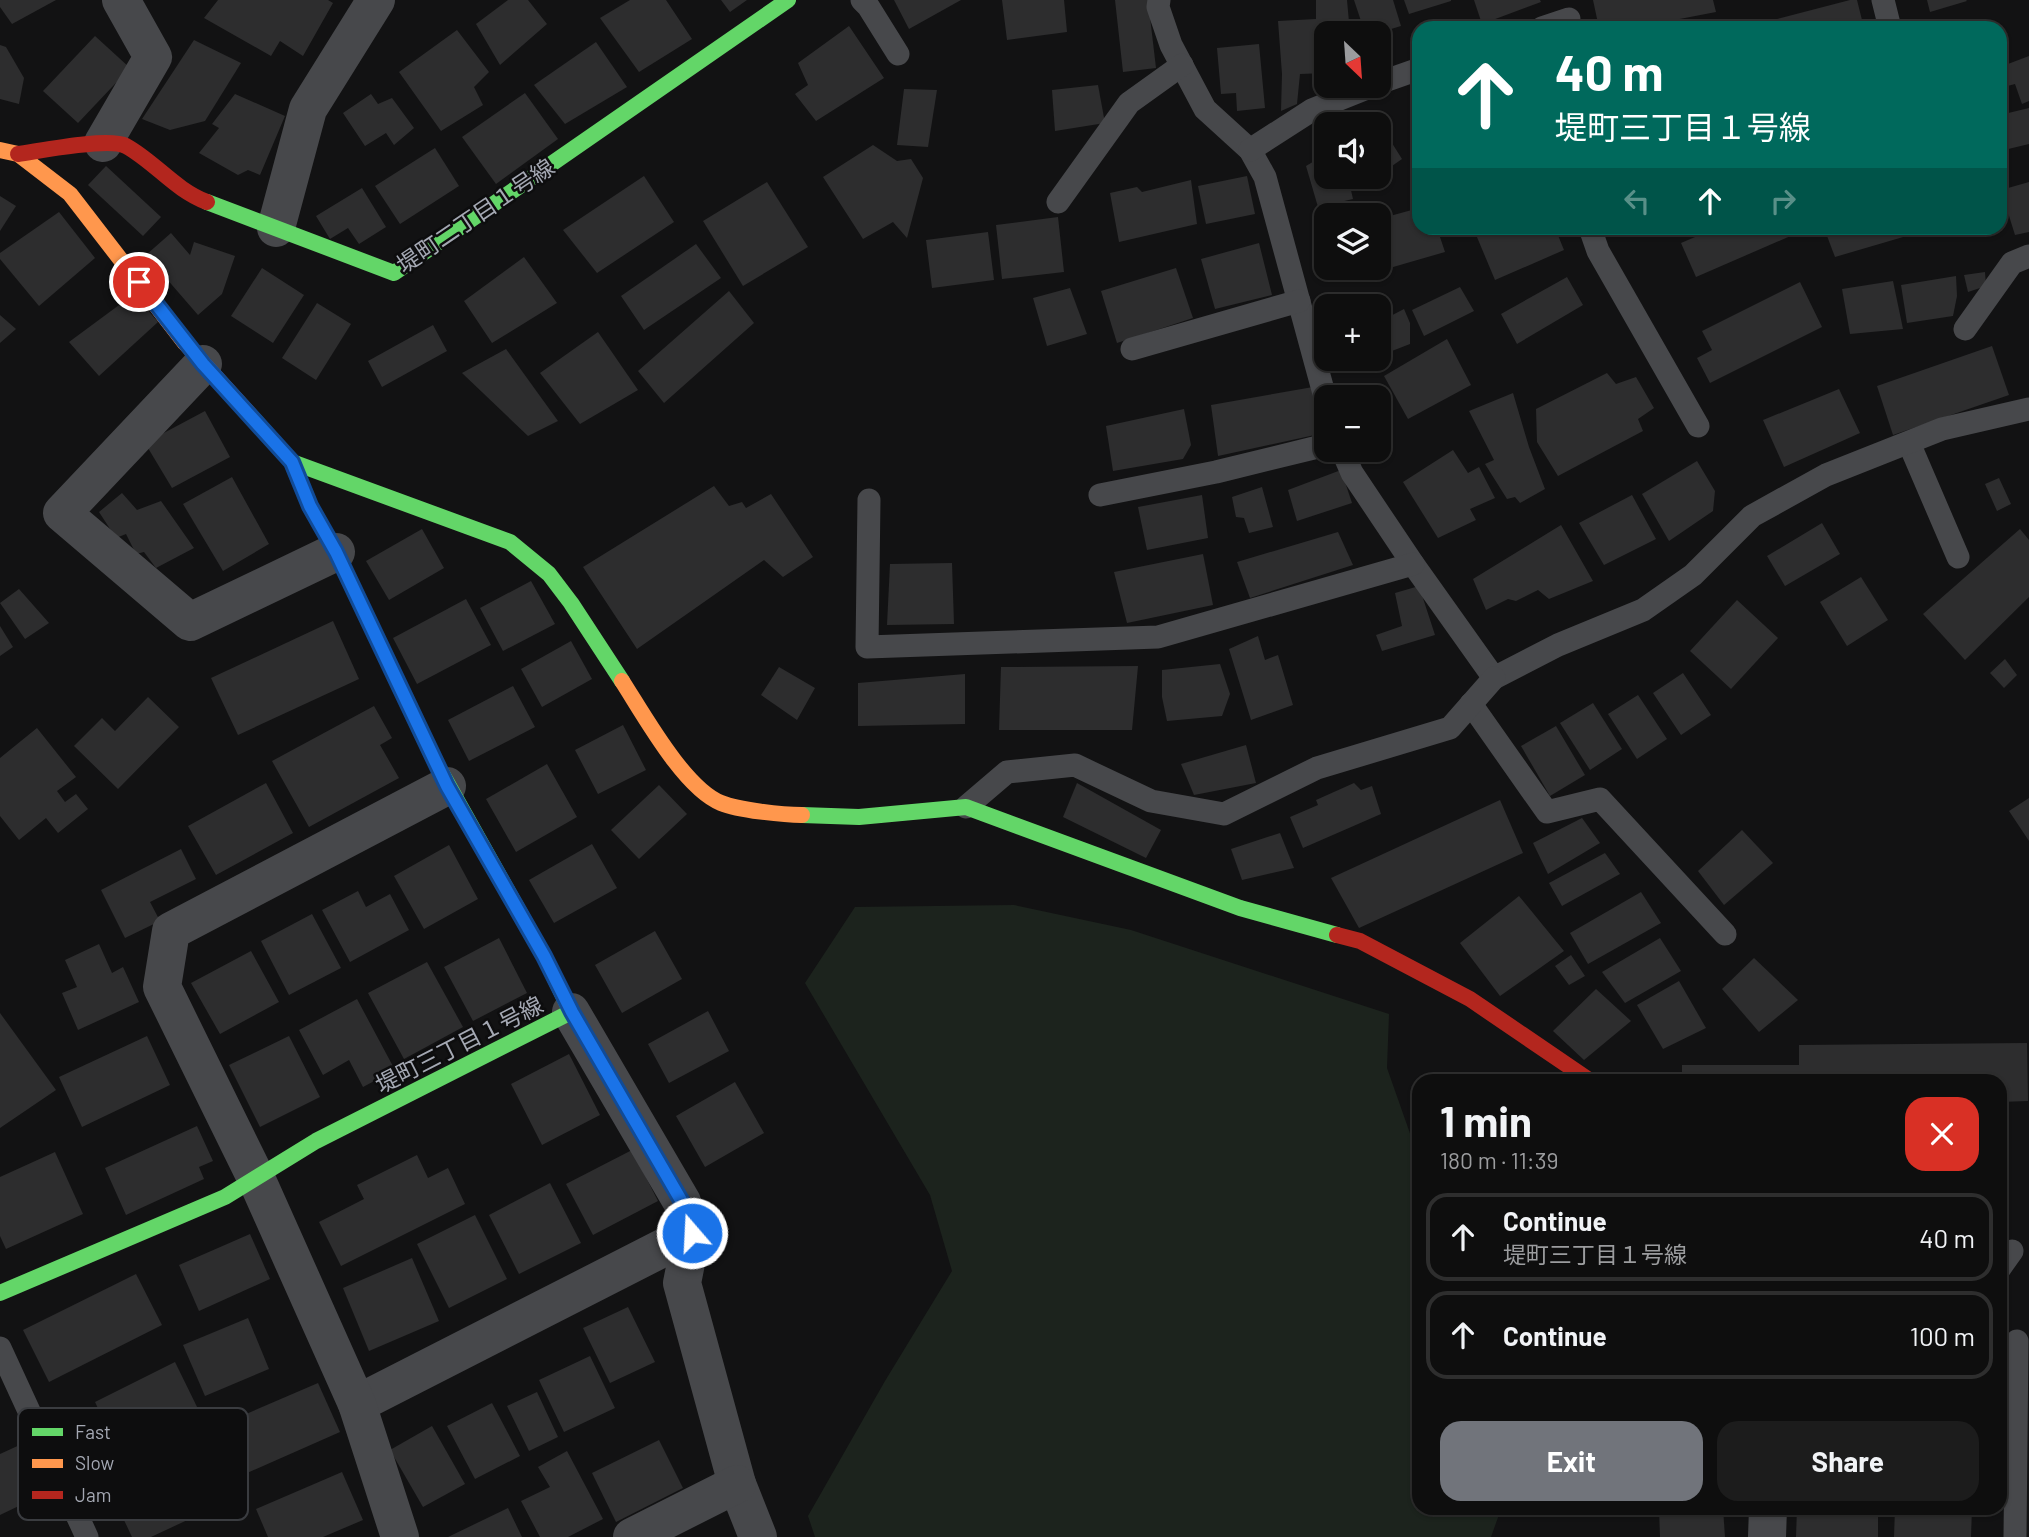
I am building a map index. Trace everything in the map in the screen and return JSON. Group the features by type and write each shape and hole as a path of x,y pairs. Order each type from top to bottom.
{"street":[{"path":"103,143 153,57 121,0"},
{"path":"276,228 308,109 376,0"},
{"name":"堤町二丁目１号線","path":"18,154 103,143 124,145 192,196 394,273 788,0"},
{"path":"0,150 18,154 71,194 203,364 292,462 510,542 549,574 571,603 663,744 696,786 722,803 786,815 847,816 966,807 1240,908 1360,941 1470,999 1580,1074"},
{"path":"203,364 62,513 190,622 336,552"},
{"name":"堤町三丁目１号線","path":"0,1293 225,1197 316,1141 572,1012 544,956 447,786 336,552 310,506 292,462"},
{"path":"400,1537 356,1404 256,1178 162,987 171,931 447,786"},
{"path":"572,1012 682,1202 692,1233 682,1283 737,1484 758,1537"},
{"path":"356,1404 692,1233"},
{"path":"632,1537 737,1484"},
{"path":"1767,1537 1768,1515"}],"lane":[{"path":"862,0 898,54"},
{"path":"1158,0 1171,45 1205,109 1250,150 1265,177 1322,385"},
{"path":"1883,0 1888,21"},
{"path":"1058,202 1129,103 1182,65"},
{"path":"1391,79 1412,71"},
{"path":"1250,150 1311,110 1342,98"},
{"path":"1592,235 1598,251 1698,426"},
{"path":"1965,329 2012,263 2029,256"},
{"path":"1132,349 1299,302"},
{"path":"966,807 1007,772 1075,765 1151,802 1224,814 1317,768 1450,728 1493,678 1558,645 1643,610 1693,575 1752,516 1826,475 1942,429 2029,409"},
{"path":"1909,443 1958,556"},
{"path":"1100,495 1216,472 1314,448"},
{"path":"1347,462 1413,564 1493,678"},
{"path":"869,500 867,647 1158,636 1413,564"},
{"path":"1471,704 1547,811 1600,799 1725,934"},
{"path":"0,1348 28,1408"},
{"path":"2015,1537 2021,1348"},
{"path":"79,1520 87,1537"}],"shaded area":[{"path":"1014,905 1131,930 1389,1014 1387,1068 1412,1139 1412,1515 1499,1515 1491,1537 815,1537 808,1516 952,1271 930,1195 805,983 855,907"}],"building":[{"path":"0,0 56,0 12,24 0,7"},
{"path":"218,0 328,0 333,3 303,56 280,41 271,56 204,18"},
{"path":"508,0 528,0 547,24 500,65 476,24"},
{"path":"630,0 666,0 692,39 639,72 600,18"},
{"path":"721,0 747,0 730,12"},
{"path":"894,0 961,0 909,29"},
{"path":"1002,0 1064,0 1067,32 1007,40"},
{"path":"1115,0 1148,0 1156,68 1123,72"},
{"path":"1316,0 1347,0 1349,21 1314,21 1314,73 1300,74 1297,104 1281,111 1282,74 1278,21 1316,19"},
{"path":"1354,0 1393,0 1401,26 1391,29 1391,21 1361,21"},
{"path":"1404,0 1451,0 1451,1 1409,14"},
{"path":"1474,0 1541,2 1490,21 1481,21"},
{"path":"1593,0 1713,0 1716,12 1669,21 1598,21"},
{"path":"1857,0 1862,21 1770,21"},
{"path":"1927,0 1966,0 1967,1 1930,12"},
{"path":"849,26 884,78 816,121 795,94 808,85 798,63"},
{"path":"457,30 489,72 474,87 483,105 441,131 399,72"},
{"path":"95,36 130,68 78,123 43,91"},
{"path":"194,40 241,63 205,121 170,130 142,119"},
{"path":"596,42 627,87 565,124 534,85"},
{"path":"1259,44 1265,108 1237,111 1236,93 1221,94 1217,48"},
{"path":"0,45 6,47 24,78 19,104 0,99"},
{"path":"2029,56 2029,101 2022,104 2015,84 2007,86 2007,64"},
{"path":"1098,85 1105,123 1055,131 1052,90"},
{"path":"904,89 937,90 928,147 897,145"},
{"path":"525,93 558,139 496,184 462,137"},
{"path":"235,94 285,116 260,175 248,170 238,175 199,153 219,128 212,124"},
{"path":"371,94 378,104 392,98 414,128 394,145 386,133 365,146 343,113"},
{"path":"2029,108 2029,144 2007,149 2007,113"},
{"path":"1391,142 1402,159 1391,167"},
{"path":"873,145 897,161 911,159 923,178 907,238 893,222 863,239 823,177"},
{"path":"435,148 459,186 400,224 375,186"},
{"path":"1314,161 1314,189 1351,189 1353,199 1317,203 1306,166"},
{"path":"106,166 161,217 143,236 88,185"},
{"path":"644,176 674,222 597,273 563,230"},
{"path":"1247,176 1255,214 1206,224 1198,186"},
{"path":"1191,180 1197,224 1119,242 1110,193 1137,187 1142,192"},
{"path":"767,182 808,247 743,286 703,221"},
{"path":"2029,182 2029,232 2015,235 2007,209 2007,188"},
{"path":"362,188 386,227 359,244 348,228 330,239 316,216"},
{"path":"0,196 16,206 0,231"},
{"path":"1412,210 1412,235 1439,235 1445,252 1391,268 1391,216"},
{"path":"59,212 95,258 39,306 0,259 0,253"},
{"path":"1058,217 1064,272 1002,279 996,225"},
{"path":"988,232 994,280 932,288 926,240"},
{"path":"171,233 190,255 194,242 235,256 222,294 198,315 146,255"},
{"path":"1476,235 1558,235 1564,250 1495,280"},
{"path":"1700,235 1793,235 1696,277 1681,243"},
{"path":"1827,235 1910,235 1835,257"},
{"path":"1259,243 1272,295 1215,309 1201,259"},
{"path":"696,244 721,278 644,330 621,296"},
{"path":"524,257 557,303 492,343 464,301"},
{"path":"262,268 304,295 273,343 231,316"},
{"path":"1176,268 1193,318 1117,343 1101,291"},
{"path":"1985,272 1986,286 1968,292 1964,275"},
{"path":"1956,276 1957,296 1953,316 1907,323 1901,285"},
{"path":"1567,277 1583,305 1517,344 1501,314"},
{"path":"1893,281 1903,329 1850,334 1842,289"},
{"path":"1800,282 1822,327 1710,383 1697,358 1712,350 1702,331"},
{"path":"1460,287 1474,311 1424,336 1412,310"},
{"path":"1070,288 1087,334 1047,346 1033,298"},
{"path":"729,291 754,323 664,403 638,371"},
{"path":"134,294 158,322 99,376 69,342"},
{"path":"317,303 351,324 316,380 282,358"},
{"path":"1404,309 1410,323 1410,344 1391,351 1391,316"},
{"path":"0,315 16,329 0,343"},
{"path":"433,325 447,351 382,387 368,361"},
{"path":"598,332 638,390 580,424 540,373"},
{"path":"1447,339 1471,385 1408,419 1384,376"},
{"path":"1992,346 2009,395 1893,435 1877,386"},
{"path":"506,349 558,421 528,436 462,373"},
{"path":"1607,373 1616,384 1636,377 1654,408 1638,419 1643,431 1558,476 1537,442 1536,409"},
{"path":"1313,387 1314,435 1218,456 1211,405"},
{"path":"1839,389 1860,433 1784,467 1763,420"},
{"path":"1513,393 1545,489 1520,503 1515,497 1507,499 1485,464 1494,460 1469,411"},
{"path":"1184,409 1191,445 1183,459 1113,471 1106,426"},
{"path":"205,411 230,457 172,488 145,443"},
{"path":"1453,450 1468,473 1479,467 1495,498 1470,509 1476,520 1438,538 1403,482"},
{"path":"1697,461 1715,491 1713,511 1669,541 1642,494"},
{"path":"1341,470 1352,503 1297,521 1288,490"},
{"path":"232,477 269,544 223,571 183,504"},
{"path":"1999,478 2011,504 1997,511 1985,484"},
{"path":"714,486 729,506 742,502 746,508 771,494 813,557 783,577 764,560 637,649 583,567"},
{"path":"1262,487 1273,527 1249,533 1244,518 1236,517 1232,497"},
{"path":"122,493 137,510 161,501 194,548 156,568 144,552 136,554 126,534 116,538 99,512"},
{"path":"1202,495 1208,538 1147,550 1138,507"},
{"path":"1632,495 1656,539 1604,565 1579,523"},
{"path":"1822,523 1840,554 1785,586 1767,556"},
{"path":"1561,525 1593,581 1549,599 1538,590 1516,601 1508,599 1486,610 1473,579"},
{"path":"422,529 444,568 389,600 366,561"},
{"path":"2020,529 2029,540 2029,597 1965,660 1923,614"},
{"path":"1338,532 1353,565 1250,598 1237,562"},
{"path":"1203,554 1213,605 1127,623 1114,572"},
{"path":"952,563 954,624 887,625 890,564"},
{"path":"1861,577 1888,620 1847,646 1820,602"},
{"path":"531,581 555,624 503,651 480,608"},
{"path":"1419,586 1435,635 1382,651 1376,635 1402,626 1395,593"},
{"path":"19,589 49,623 25,639 0,603"},
{"path":"466,599 491,645 417,684 393,638"},
{"path":"1737,600 1778,638 1731,689 1690,651"},
{"path":"333,621 359,679 238,735 211,678"},
{"path":"0,626 13,647 0,656"},
{"path":"1258,636 1265,660 1278,655 1293,705 1251,720 1229,649"},
{"path":"571,641 592,679 542,707 521,669"},
{"path":"2005,659 2017,675 2004,688 1990,673"},
{"path":"1220,664 1230,694 1222,716 1167,721 1162,697 1162,670"},
{"path":"1138,666 1132,730 999,730 1001,667"},
{"path":"779,667 815,688 797,720 761,695"},
{"path":"1683,673 1711,715 1681,735 1653,693"},
{"path":"965,674 965,724 858,726 858,683"},
{"path":"513,686 535,727 469,761 448,720"},
{"path":"1638,695 1667,739 1637,759 1608,714"},
{"path":"148,697 179,727 118,789 74,746 102,718 115,731"},
{"path":"1593,703 1622,749 1590,770 1560,723"},
{"path":"374,706 392,738 380,745 399,778 309,827 272,761"},
{"path":"623,725 646,770 598,794 575,750"},
{"path":"1556,726 1585,775 1550,796 1521,746"},
{"path":"37,728 76,777 57,791 65,802 76,794 88,809 58,833 46,818 19,840 0,816 0,758"},
{"path":"1246,745 1256,783 1194,795 1181,764"},
{"path":"547,764 577,817 516,852 486,799"},
{"path":"266,783 293,833 216,875 188,826"},
{"path":"1077,783 1161,830 1146,858 1063,817"},
{"path":"1354,783 1361,790 1372,786 1381,814 1303,848 1290,817 1318,805 1316,800"},
{"path":"659,785 687,814 639,859 611,830"},
{"path":"2029,798 2029,841 2009,811"},
{"path":"1500,800 1523,853 1359,928 1331,878"},
{"path":"1582,818 1600,843 1548,874 1533,843"},
{"path":"1742,830 1773,863 1724,905 1698,871"},
{"path":"1280,833 1294,868 1242,880 1231,849"},
{"path":"592,844 617,888 554,923 529,880"},
{"path":"449,845 478,899 424,929 394,876"},
{"path":"181,849 196,879 150,902 160,921 125,938 101,890"},
{"path":"1605,853 1620,874 1562,906 1549,883"},
{"path":"358,891 366,907 390,894 409,930 350,962 322,910"},
{"path":"1641,892 1661,923 1588,964 1570,933"},
{"path":"1519,896 1564,951 1500,996 1460,943"},
{"path":"312,914 341,968 289,995 261,941"},
{"path":"655,931 682,979 622,1013 595,965"},
{"path":"499,938 527,993 473,1021 444,967"},
{"path":"1660,938 1681,971 1625,1003 1602,972"},
{"path":"99,944 112,973 123,967 139,1002 78,1030 62,993 77,987 65,960"},
{"path":"251,951 279,1002 220,1034 191,983"},
{"path":"1571,955 1585,976 1569,985 1555,966"},
{"path":"1754,958 1798,1000 1759,1032 1722,989"},
{"path":"427,962 463,1027 404,1059 368,993"},
{"path":"1679,981 1706,1028 1663,1049 1637,1005"},
{"path":"1596,989 1631,1021 1584,1060 1553,1031"},
{"path":"357,999 395,1070 363,1087 349,1060 323,1075 299,1030"},
{"path":"708,1011 729,1051 669,1083 648,1044"},
{"path":"0,1013 56,1090 0,1128"},
{"path":"147,1036 170,1085 82,1127 59,1077"},
{"path":"289,1036 320,1097 260,1127 229,1065"},
{"path":"2027,1043 2028,1101 2007,1102 2007,1074 1682,1074 1682,1065 1799,1065 1799,1045"},
{"path":"569,1054 600,1115 542,1145 511,1084"},
{"path":"735,1082 764,1133 705,1167 676,1116"},
{"path":"197,1126 213,1161 199,1167 204,1179 126,1215 105,1168"},
{"path":"632,1150 658,1201 593,1235 566,1184"},
{"path":"55,1152 83,1214 6,1249 0,1236 0,1177"},
{"path":"417,1155 428,1178 448,1168 465,1204 341,1266 319,1222 364,1199 357,1185"},
{"path":"550,1183 581,1243 519,1274 489,1215"},
{"path":"475,1215 507,1279 449,1308 417,1244"},
{"path":"250,1234 270,1279 199,1311 179,1265"},
{"path":"412,1258 439,1321 369,1351 343,1288"},
{"path":"136,1274 162,1325 49,1382 23,1330"},
{"path":"628,1307 655,1362 610,1383 583,1328"},
{"path":"248,1318 269,1369 205,1396 183,1345"},
{"path":"590,1356 615,1408 564,1432 539,1380"},
{"path":"175,1362 198,1408 98,1408 95,1402"},
{"path":"318,1383 340,1432 248,1473 248,1413"},
{"path":"537,1392 558,1437 529,1451 507,1406"},
{"path":"492,1403 520,1456 475,1479 447,1426"},
{"path":"432,1426 465,1484 423,1507 390,1450"},
{"path":"659,1440 683,1488 616,1522 592,1473"},
{"path":"18,1446 18,1506 0,1515 0,1454"},
{"path":"567,1451 603,1519 568,1537 540,1537 521,1501 550,1487 538,1467"},
{"path":"342,1472 363,1520 323,1537 268,1537 256,1509"},
{"path":"508,1508 522,1537 448,1537"},
{"path":"1659,1515 1723,1515 1725,1537 1660,1537"},
{"path":"1797,1515 1878,1515 1878,1537 1796,1537"},
{"path":"1895,1515 1972,1515 1971,1537 1894,1537"},
{"path":"124,1520 187,1520 151,1537 132,1537"}],"traffic: fast":[{"path":"207,202 394,273 788,0"},
{"path":"252,417 292,462 510,542 549,574 622,681"},
{"path":"0,1293 225,1197 316,1141 571,1012 544,956 436,763"},
{"path":"802,815 859,817 966,807 1240,908 1337,935"}],"traffic: slow":[{"path":"0,150 18,154 70,194 185,343 252,417"},
{"path":"292,462 310,506 336,552 436,763"},
{"path":"622,681 679,767 707,795 738,808 802,815"}],"traffic: jam":[{"path":"18,154 90,144 126,146 185,190 207,202"},
{"path":"1337,935 1360,941 1470,999 1580,1074"}],"route":[{"path":"139,282 203,364 292,462 310,506 336,552 447,786 544,956 572,1012 682,1202 692,1233"}]}
